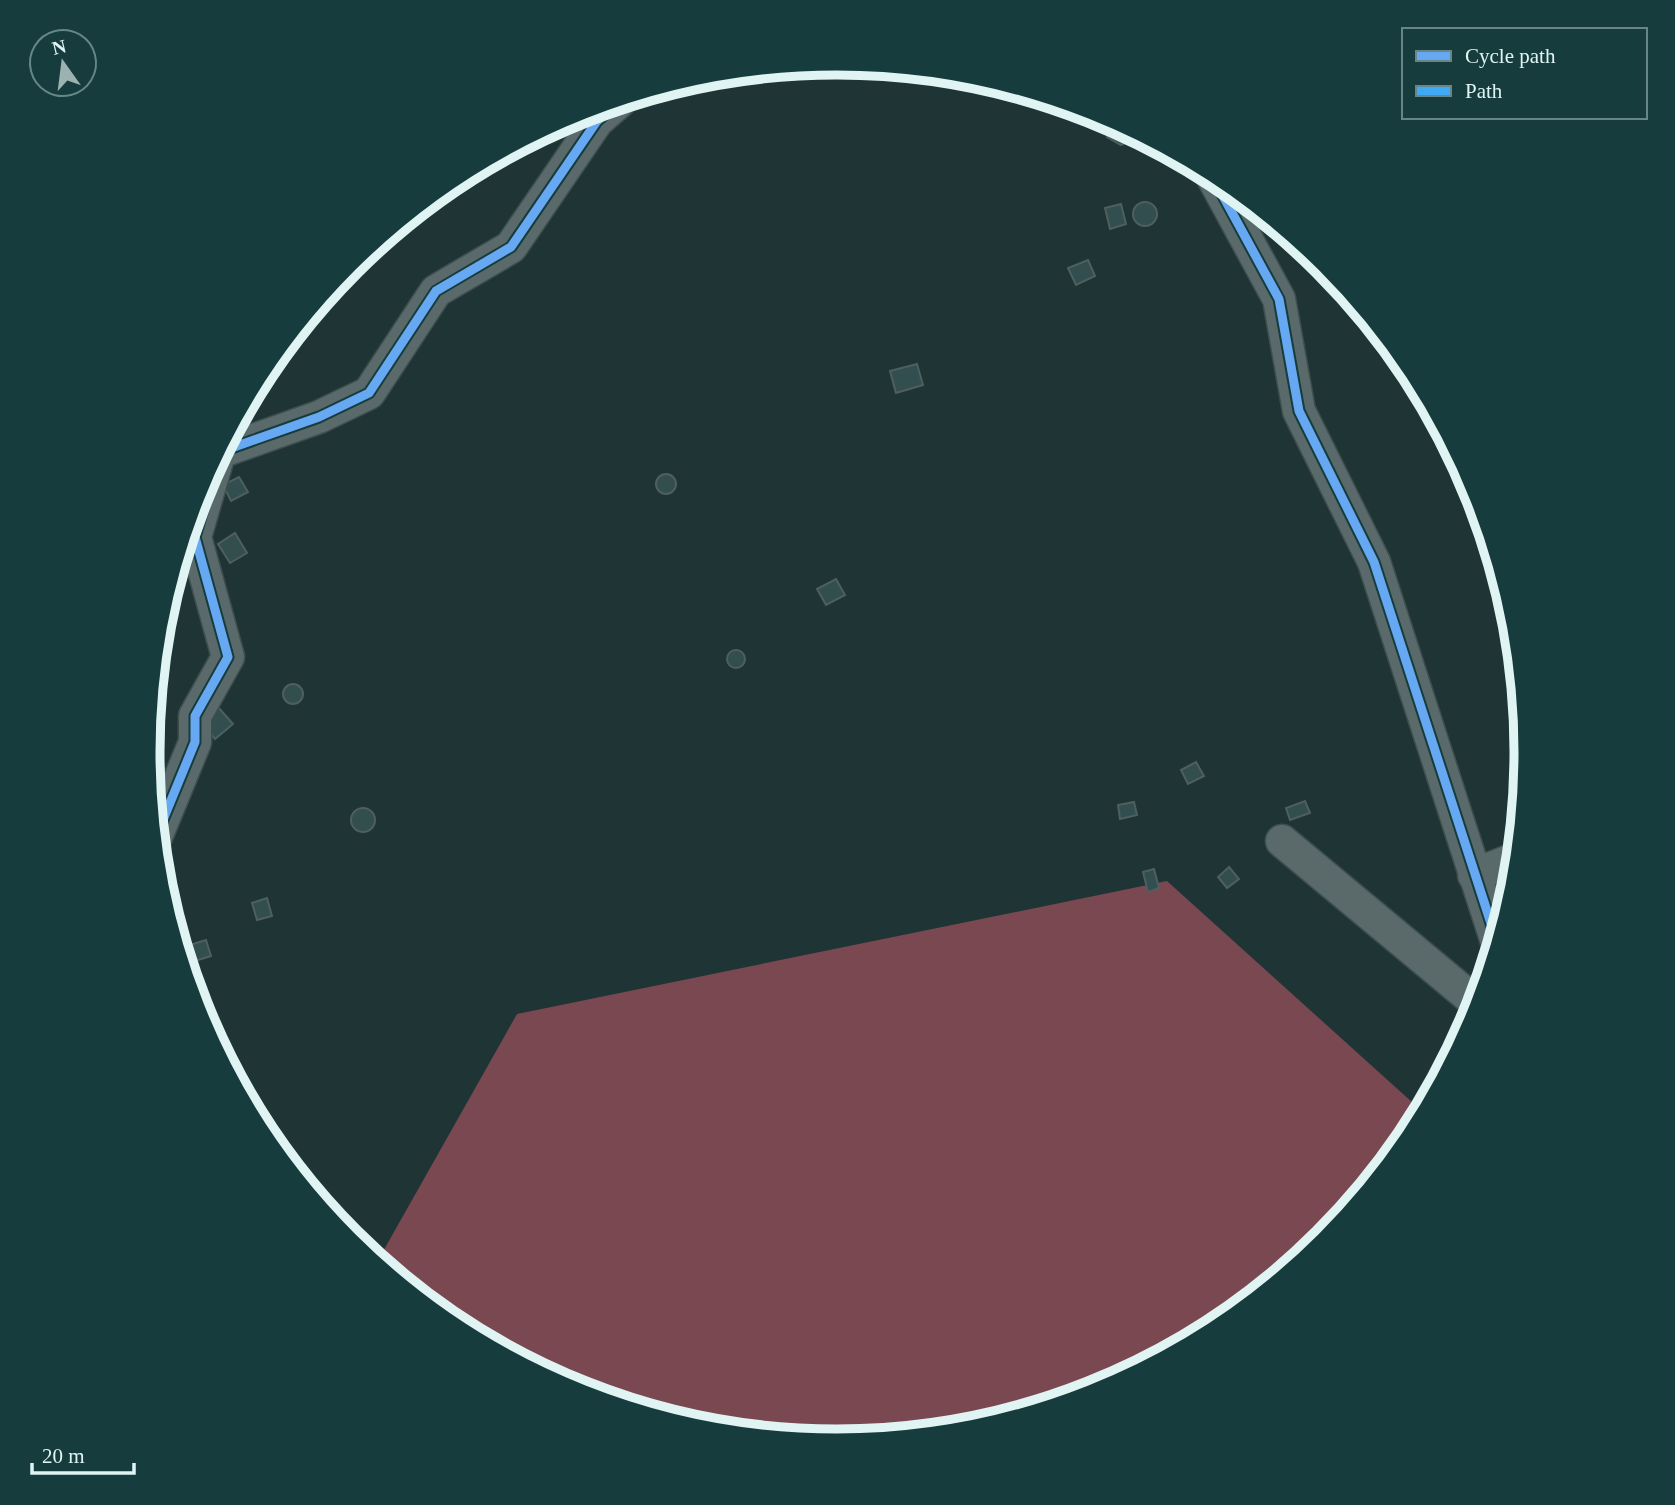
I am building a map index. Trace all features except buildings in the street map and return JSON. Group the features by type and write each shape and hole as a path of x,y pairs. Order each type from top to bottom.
{"street":[{"path":"233,448 318,417 369,393 436,291 511,247 600,119"},
{"path":"1222,195 1279,299 1299,411 1374,562 1492,928"},
{"path":"164,818 195,742 195,716 228,657 195,538"},
{"path":"1282,841 1469,996"},
{"path":"1474,875 1506,863"}],"shaded area":[{"path":"1167,881 1415,1105 1375,1165 1347,1199 1284,1262 1214,1316 1137,1360 1055,1394 970,1417 926,1424 838,1430 749,1424 662,1407 620,1394 538,1360 461,1316 382,1253 517,1014"}],"cycle path":[{"path":"233,447 319,417 369,393 436,291 511,247 600,119"},
{"path":"1222,195 1279,299 1299,411 1374,562 1492,927"},
{"path":"164,818 195,742 195,716 228,657 195,538"}]}
